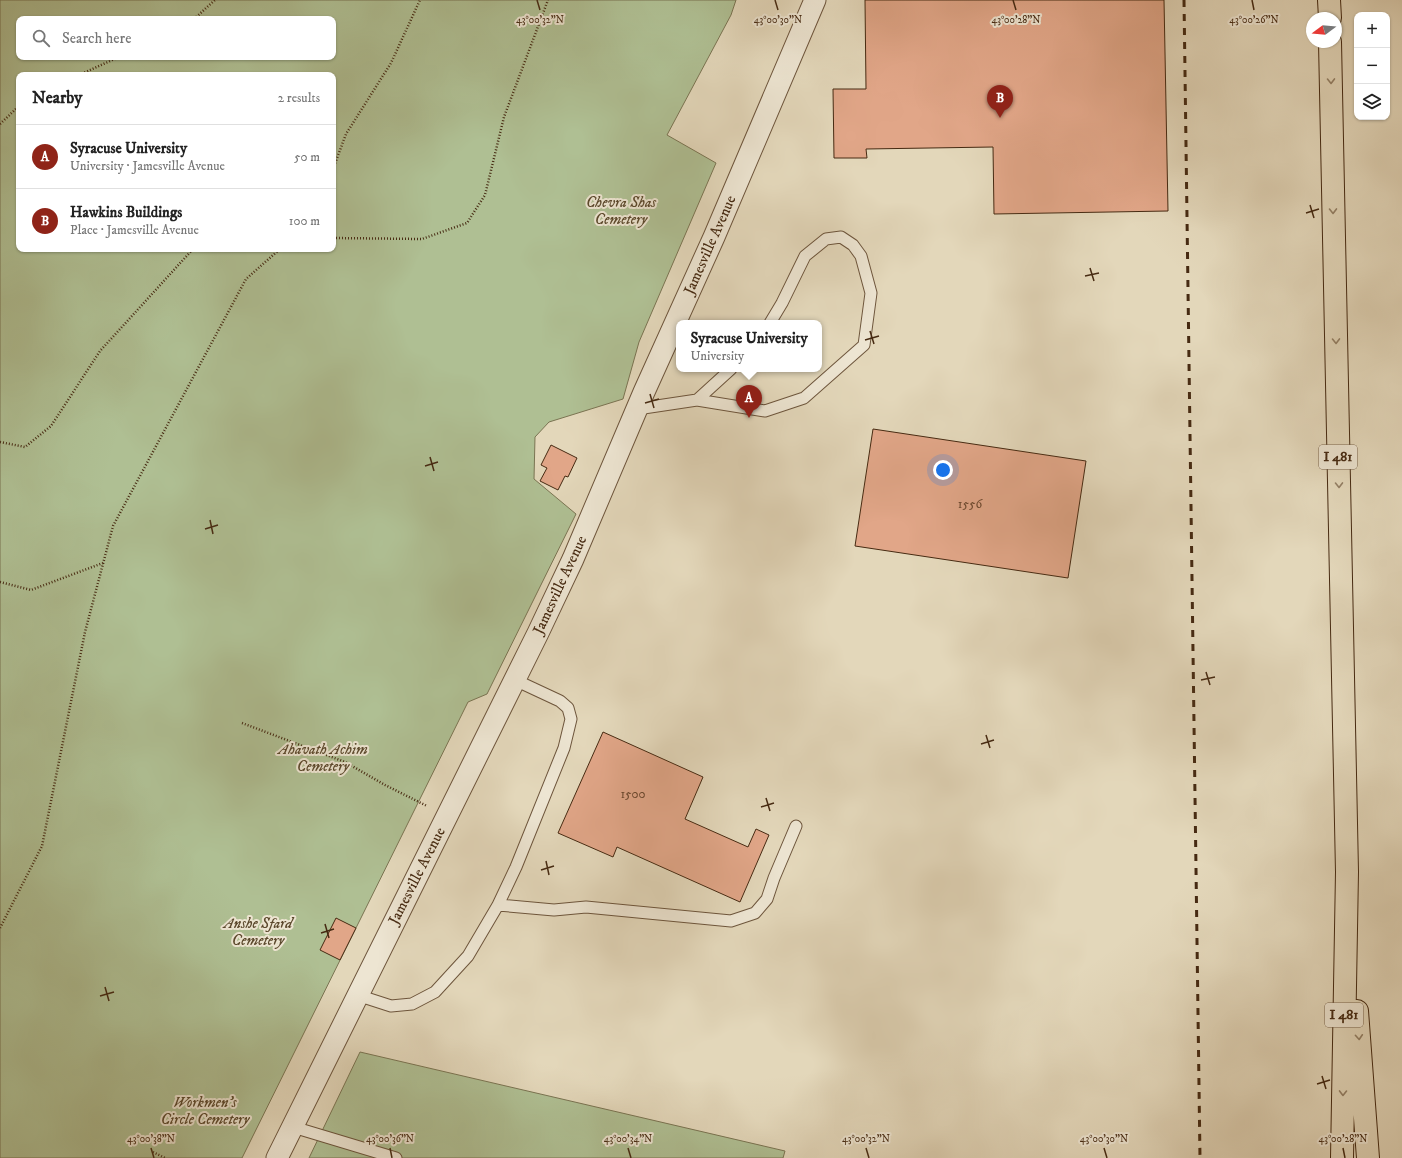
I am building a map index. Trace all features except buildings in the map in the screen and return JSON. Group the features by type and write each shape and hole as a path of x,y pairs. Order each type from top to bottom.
{"highway":[{"path":"1329,0 1330,12"},
{"name":"I 481","path":"1330,48 1347,872 1342,1158"},
{"path":"1347,872 1368,1158"}],"street":[{"name":"Jamesville Avenue","path":"677,320 714,237 815,0"},
{"name":"Jamesville Avenue","path":"277,1158 515,680 573,559 676,322"}],"lane":[{"path":"637,409 697,400 765,411 804,398 864,345 871,293 861,256 853,245 841,237 826,239 805,256 782,303 772,320"},
{"path":"697,400 728,372"},
{"path":"357,995 391,1006 412,1004 435,992 468,956 498,905 516,867 564,748 571,719 568,708 560,702 515,680"},
{"path":"498,905 554,910 586,906 731,921 755,913 767,899 774,878 796,826"},
{"path":"292,1127 396,1158"}],"path":[{"path":"197,16 215,0"},
{"path":"336,161 346,134 392,63 420,0"},
{"path":"336,238 422,239 467,223 485,194 504,117 548,0"},
{"path":"86,72 112,60"},
{"path":"0,124 16,109"},
{"path":"0,442 25,447 51,426 100,351 190,252"},
{"path":"0,928 42,846 85,632 113,526 246,278 276,252"},
{"path":"0,582 30,590 103,563"},
{"path":"242,722 345,762 385,785 447,816"},
{"path":"154,1152 165,1158"}],"green space":[{"path":"0,0 736,0 731,15 667,135 716,163 639,342 623,399 549,422 535,437 534,479 576,514 487,694 468,702 242,1158 0,1158"},
{"path":"360,1052 785,1151 783,1158 309,1158"}],"railway":[{"path":"1184,0 1200,1158"}],"place":[{"name":"Hawkins Buildings","path":"1000,118"},
{"name":"Syracuse University","path":"749,418"}],"park label":[{"name":"Chevra Shas Cemetery","path":"621,210"},
{"name":"Ahavath Achim Cemetery","path":"323,758"},
{"name":"Anshe Sfard Cemetery","path":"258,932"},
{"name":"Workmen's Circle Cemetery","path":"205,1110"}]}
